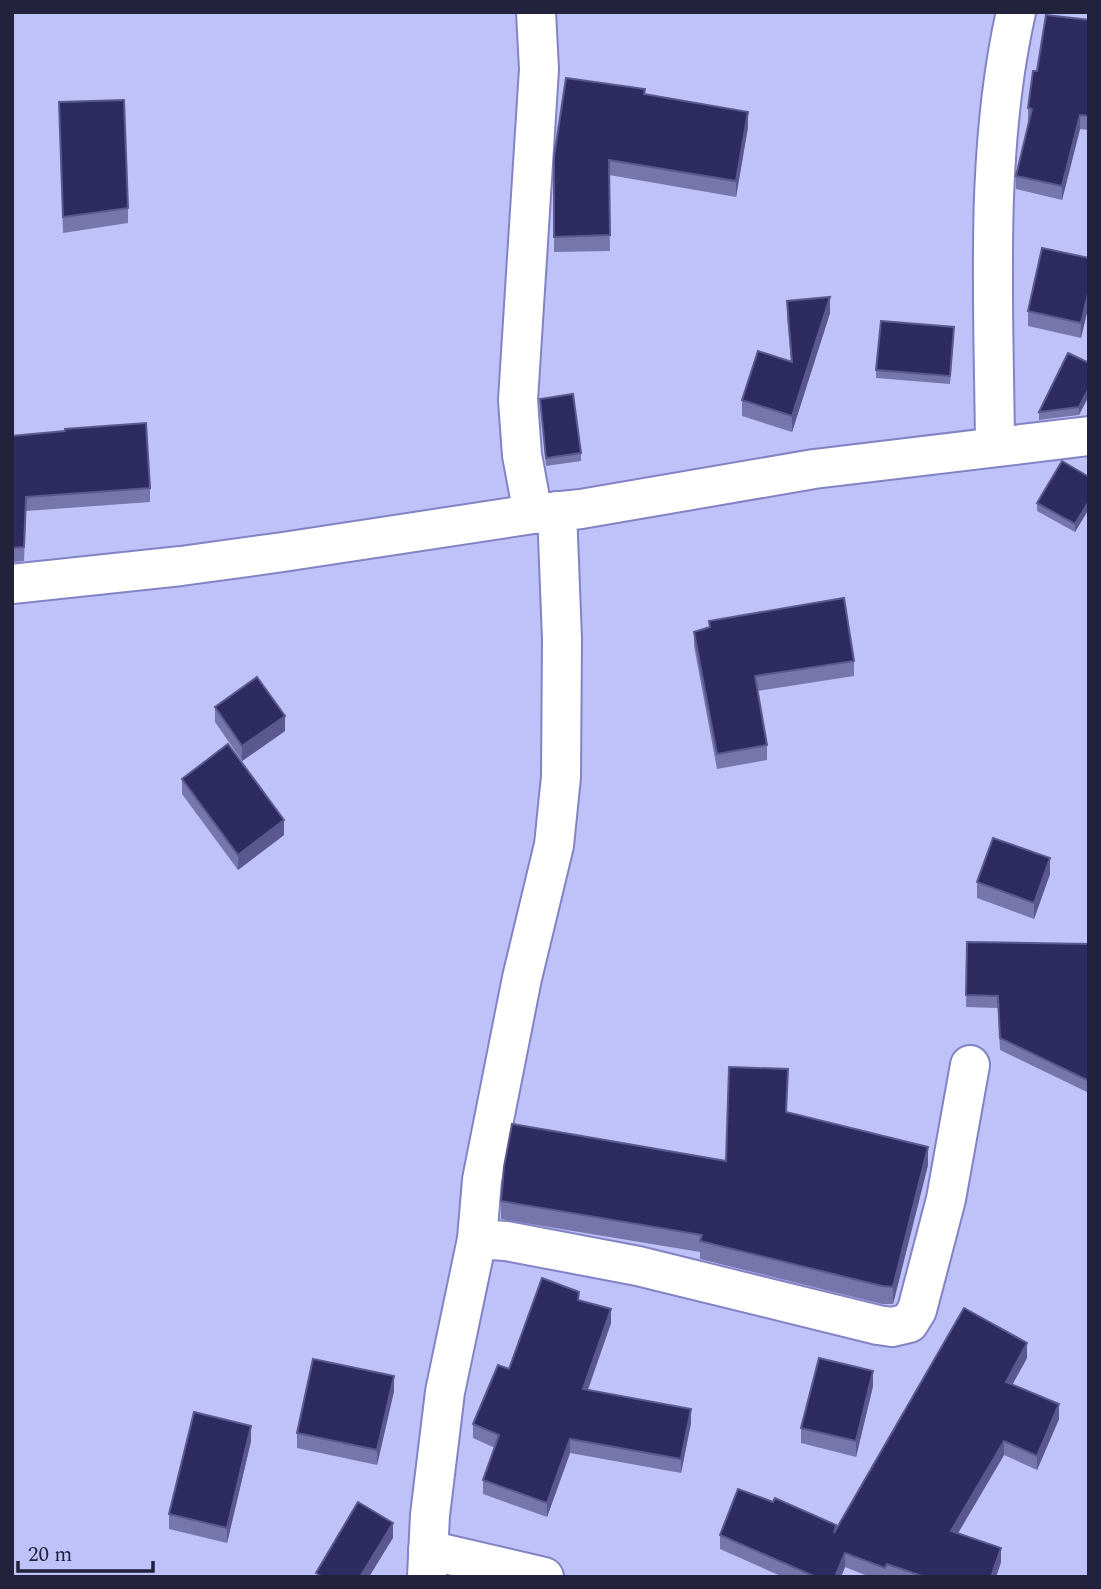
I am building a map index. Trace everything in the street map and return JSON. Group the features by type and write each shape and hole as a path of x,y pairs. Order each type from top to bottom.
{"street":[{"path":"536,12 538,69 518,400 522,455 545,512 562,639 561,777 554,845 522,978 482,1180 477,1239 445,1392 430,1515 428,1563 544,1577"},
{"path":"995,447 995,186 1006,70 1016,12"},
{"path":"12,583 193,564 814,470 1089,436"},
{"path":"477,1239 506,1241 638,1266 878,1325 892,1327 909,1323 917,1310 946,1199 970,1065"}],"building":[{"path":"1046,15 1089,20 1089,116 1080,115 1062,186 1016,176 1032,109 1028,108 1033,71 1037,71"},
{"path":"566,78 645,89 644,94 748,112 736,181 609,160 610,235 554,237 554,157"},
{"path":"124,100 128,208 63,217 59,102"},
{"path":"1042,248 1089,258 1089,290 1081,323 1028,311"},
{"path":"830,297 792,416 742,400 758,351 792,362 787,301"},
{"path":"881,321 954,327 950,376 876,370"},
{"path":"1068,353 1089,363 1089,388 1079,407 1039,412"},
{"path":"573,394 581,453 546,458 540,399"},
{"path":"146,423 150,488 26,497 24,547 12,548 12,436"},
{"path":"1062,461 1089,477 1089,501 1075,524 1037,503"},
{"path":"844,598 854,661 755,676 767,745 717,754 694,632 710,627 709,621"},
{"path":"257,677 285,716 242,746 215,707"},
{"path":"228,744 284,820 238,855 182,779"},
{"path":"993,838 1050,858 1034,903 977,882"},
{"path":"967,942 1089,944 1089,1081 1000,1038 998,996 966,995"},
{"path":"729,1067 788,1069 786,1112 928,1147 893,1287 700,1241 702,1235 501,1201 512,1124 726,1161"},
{"path":"542,1278 579,1292 578,1300 611,1309 583,1389 691,1409 681,1459 570,1439 547,1503 483,1480 499,1435 473,1424 498,1365 509,1369"},
{"path":"964,1308 1027,1343 1006,1382 1059,1404 1037,1456 1004,1441 951,1531 1001,1548 991,1577 925,1577 887,1564 885,1568 845,1553 835,1577 816,1577 720,1535 738,1489 773,1502 775,1498 836,1525 834,1533"},
{"path":"819,1358 873,1371 856,1441 801,1428"},
{"path":"313,1359 394,1376 377,1450 297,1433"},
{"path":"194,1412 251,1426 227,1528 169,1514"},
{"path":"358,1502 393,1523 360,1577 323,1577 316,1573"}]}
